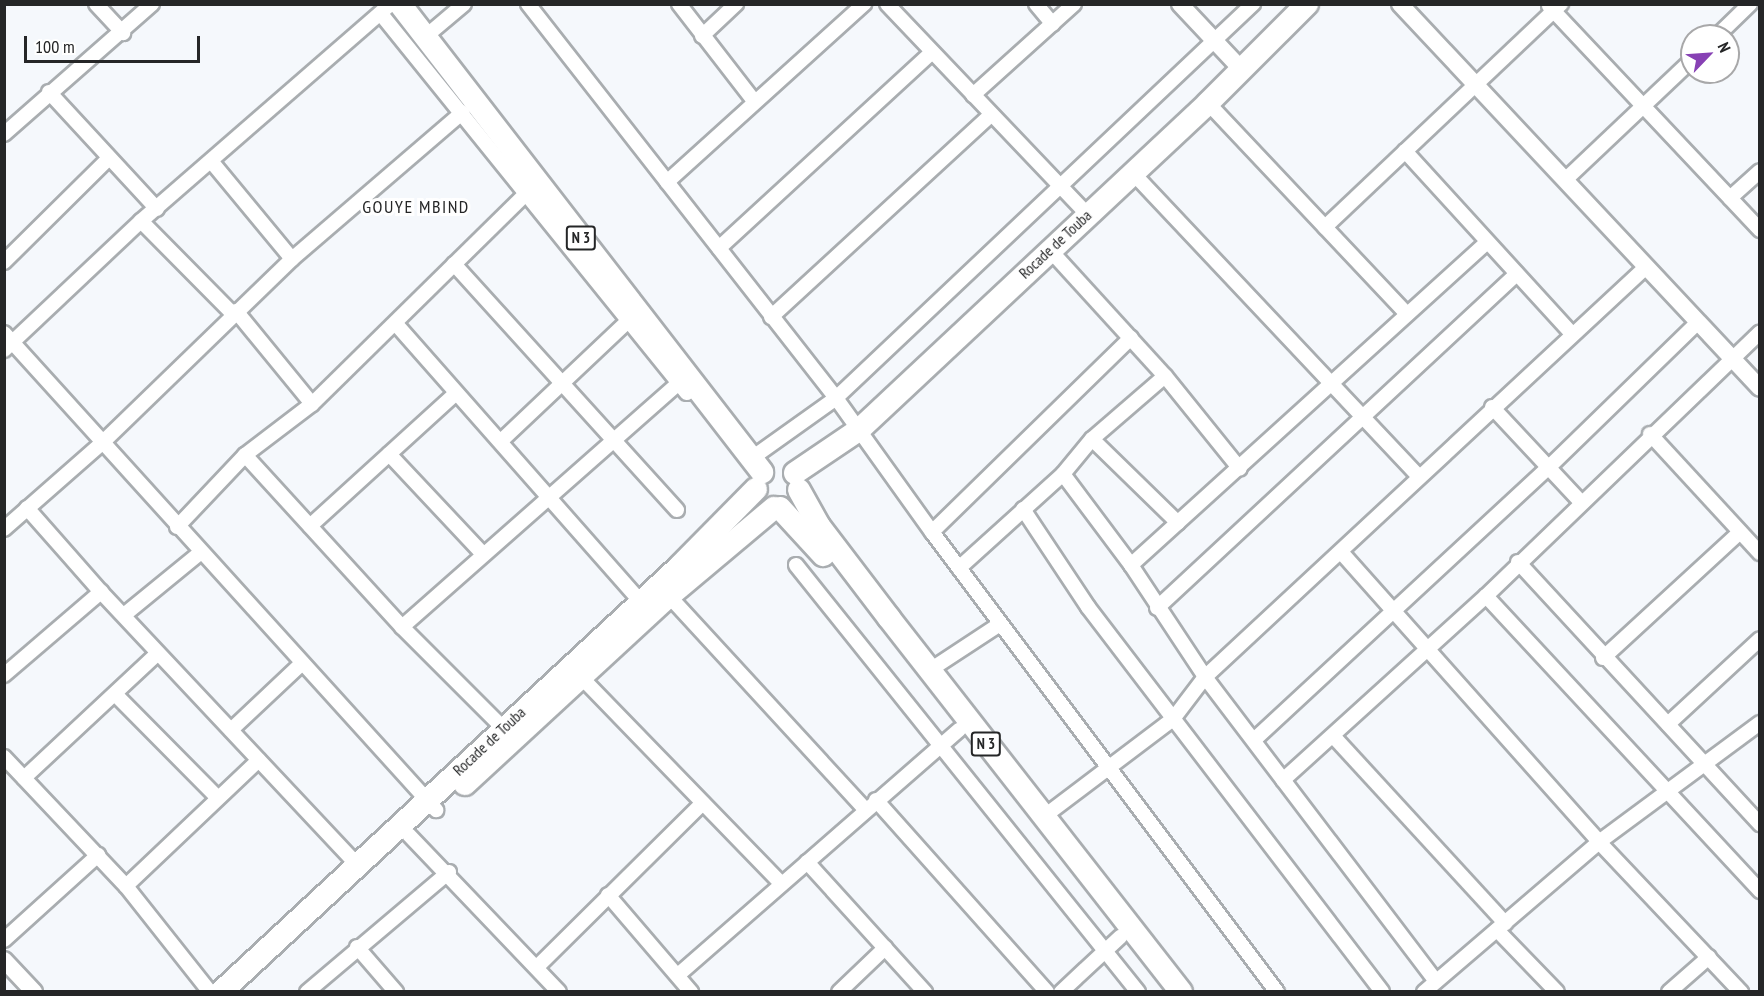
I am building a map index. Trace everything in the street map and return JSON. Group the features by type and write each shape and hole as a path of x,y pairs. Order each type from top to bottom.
{"main road":[{"name":"Rocade de Touba","path":"797,481 860,429 1049,249 1208,103 1307,4"},
{"name":"N 3","path":"391,8 425,37 532,188 753,466"},
{"path":"780,465 797,481 792,501 777,508 760,500 753,466 780,465"},
{"name":"Rocade de Touba","path":"242,992 409,835 431,805 502,728 639,600 680,566 753,466"},
{"name":"N 3","path":"797,481 819,526 1042,818 1181,992"},
{"name":"N 3","path":"777,508 807,534 959,730 1113,945 1163,992"},
{"name":"Rocade de Touba","path":"221,992 356,864 431,805 582,678 669,596 777,508"}],"street":[{"path":"96,4 123,33"},
{"path":"4,134 50,92 123,33 152,4"},
{"path":"425,37 464,4"},
{"path":"528,4 860,429 932,532 1108,770 1277,992"},
{"path":"679,4 754,100"},
{"path":"702,36 736,4"},
{"path":"667,182 754,100 864,4"},
{"path":"887,4 1087,214"},
{"path":"1036,4 1053,24"},
{"path":"973,95 1074,4"},
{"path":"1180,4 1242,70"},
{"path":"753,466 836,398 1058,186 1216,43 1253,4"},
{"path":"1400,4 1760,388"},
{"path":"1729,24 1750,4"},
{"path":"1325,227 1554,7 1760,230"},
{"path":"402,627 482,553 551,497 684,378 629,320 532,188 463,112 391,8 141,221 7,342 102,443 431,805"},
{"path":"719,248 932,52"},
{"path":"1565,180 1680,71"},
{"path":"50,92 157,209"},
{"path":"1208,103 1407,314"},
{"path":"4,529 102,443 292,259 463,112"},
{"path":"771,317 991,115"},
{"path":"1405,151 1572,334"},
{"path":"4,262 109,158"},
{"path":"211,161 292,259"},
{"path":"1730,198 1760,171"},
{"path":"1132,172 1419,477"},
{"path":"177,527 245,455 312,404 532,188"},
{"path":"141,221 235,313 312,404"},
{"path":"1131,565 1240,470 1487,242"},
{"path":"1049,249 1165,376 1240,470"},
{"path":"454,264 677,510"},
{"path":"1042,818 1173,719 1204,677 1341,552 1492,407 1646,267"},
{"path":"1157,608 1517,274"},
{"path":"501,441 629,320"},
{"path":"1254,740 1549,467 1698,322"},
{"path":"396,324 551,497 639,600"},
{"path":"1283,780 1334,737 1486,596 1580,501 1760,332"},
{"path":"932,532 1131,338"},
{"path":"959,568 1063,474 1092,439 1165,376"},
{"path":"310,526 456,393"},
{"path":"1492,407 1580,501"},
{"path":"1650,434 1760,554"},
{"path":"1092,439 1178,523"},
{"path":"389,454 482,553"},
{"path":"245,455 402,627 502,728"},
{"path":"1063,474 1131,565 1204,677 1436,981"},
{"path":"27,508 101,592 356,864"},
{"path":"1023,509 1088,608 1382,992"},
{"path":"1603,658 1740,532"},
{"path":"124,615 201,552"},
{"path":"1341,552 1425,651 1599,842 1741,992"},
{"path":"1518,562 1603,658 1668,724 1760,824"},
{"path":"796,565 940,744 1113,945 1138,992"},
{"path":"4,675 101,592"},
{"path":"669,596 866,810"},
{"path":"1486,596 1760,891"},
{"path":"930,670 1000,624"},
{"path":"1668,724 1760,639"},
{"path":"24,778 159,653"},
{"path":"231,730 302,663"},
{"path":"582,678 780,882"},
{"path":"114,694 218,798"},
{"path":"1424,992 1599,842 1760,723"},
{"path":"678,975 780,882 807,862 940,744 959,730"},
{"path":"1334,737 1557,992"},
{"path":"4,757 126,886 210,992"},
{"path":"126,886 259,760"},
{"path":"876,800 1047,992"},
{"path":"537,967 702,804"},
{"path":"409,835 449,872 559,992"},
{"path":"4,940 98,855"},
{"path":"807,862 925,992"},
{"path":"307,992 449,872"},
{"path":"608,895 691,992"},
{"path":"1061,992 1113,945"},
{"path":"357,948 396,992"},
{"path":"839,992 885,948"},
{"path":"1669,992 1709,957"},
{"path":"4,960 33,992"}],"district":[{"name":"GOUYE MBIND","path":"416,207"}]}
